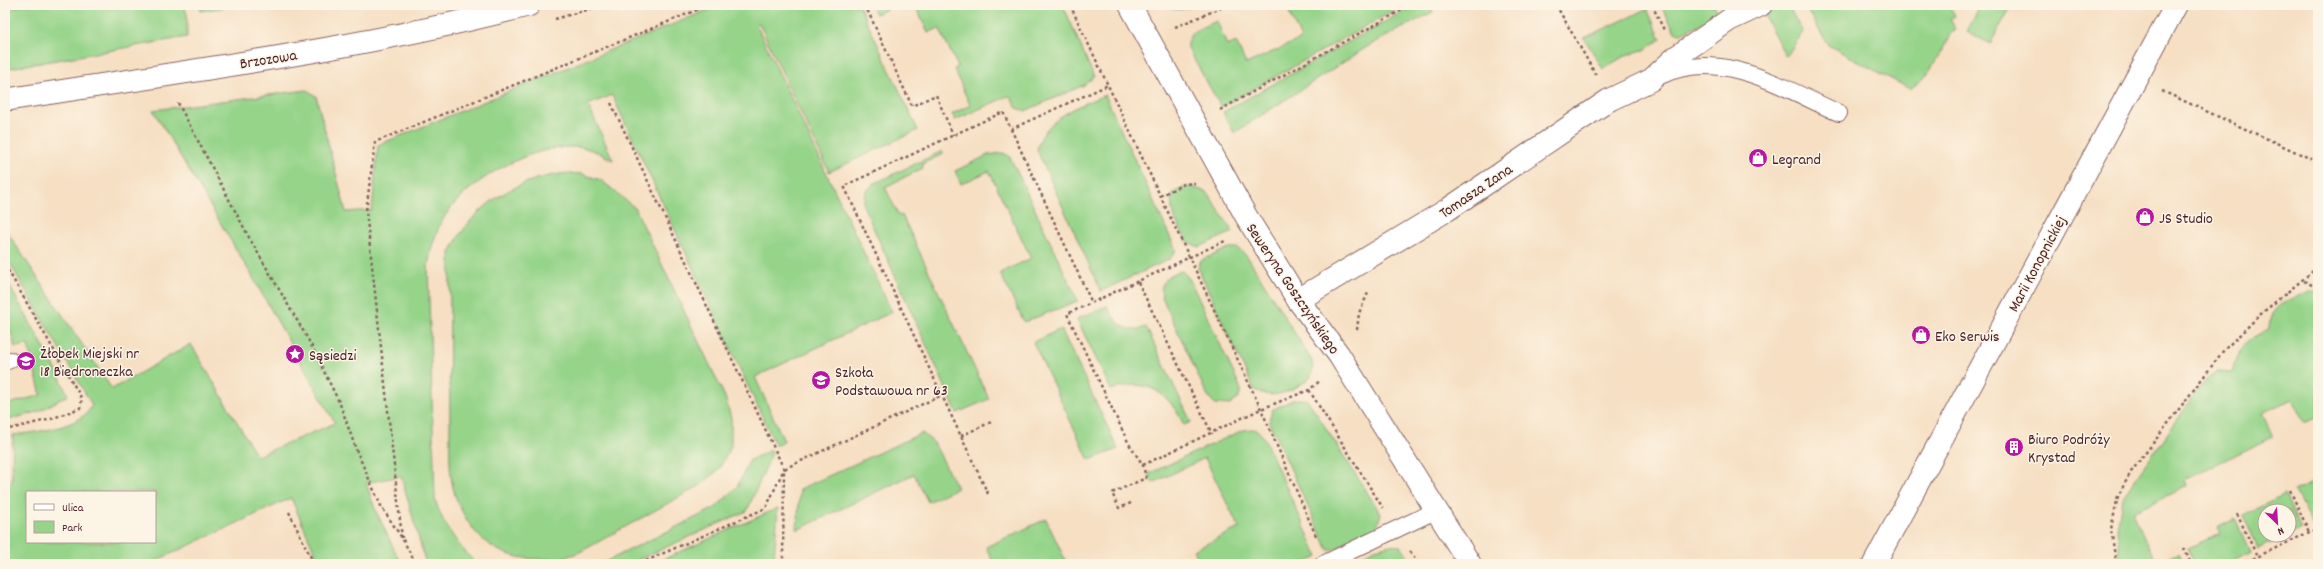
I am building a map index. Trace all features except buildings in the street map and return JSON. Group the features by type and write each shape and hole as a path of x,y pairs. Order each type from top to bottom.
{"street":[{"name":"Brzozowa","path":"5,100 321,50 506,8 528,5"},
{"name":"Seweryna Goszczyńskiego","path":"1130,5 1246,216 1298,300 1340,355 1470,564"},
{"name":"Tomasza Zana","path":"1298,300 1446,210 1609,100 1651,80 1676,57 1723,24 1760,5"},
{"name":"Marii Konopnickiej","path":"1874,564 2176,5"}],"lane":[{"path":"1651,80 1673,70 1688,66 1723,66 1738,69 1839,113"},
{"path":"1325,563 1437,510"}],"path":[{"path":"402,538 366,211 375,142 709,5"},
{"path":"865,5 912,106 936,95 954,135"},
{"path":"1070,5 1261,409 1325,563"},
{"path":"1214,113 1411,5"},
{"path":"1556,5 1609,100"},
{"path":"1652,5 1667,36"},
{"path":"1169,30 1221,8"},
{"path":"2136,77 2318,162"},
{"path":"1011,129 1108,85"},
{"path":"176,98 252,241 309,341 340,404 357,452 381,506 402,538 416,564"},
{"path":"611,103 784,469 783,560 785,564"},
{"path":"988,494 844,186 1003,112 1092,303"},
{"path":"1131,503 1119,508 1112,493 1146,478 1143,465 1129,444 1067,314 1190,259 1232,237"},
{"path":"5,265 82,399 80,408 51,419 5,430"},
{"path":"2116,564 2111,529 2118,496 2131,472 2224,350 2262,313 2304,281 2318,268"},
{"path":"2304,281 2318,288"},
{"path":"1138,282 1212,434"},
{"path":"1309,390 1396,530"},
{"path":"639,564 766,508 784,469 942,395"},
{"path":"961,436 991,422"},
{"path":"2290,490 2309,532"},
{"path":"289,512 314,564"},
{"path":"2237,514 2257,556"},
{"path":"2242,564 2318,528"},
{"path":"2184,548 2191,564"}],"green space":[{"path":"23,5 184,5 187,14 187,37 5,69 5,10"},
{"path":"200,5 239,5 201,11"},
{"path":"720,5 859,5 918,130 829,172 759,23 756,24 892,312 755,377 784,441 776,446 612,95 588,105 613,160 595,151 576,147 542,151 524,157 490,174 461,197 445,215 438,228 433,243 428,265 435,499 446,526 457,542 476,564 426,564 401,476 366,483 375,509 401,564 320,564 291,498 149,564 5,564 5,485 12,481 13,435 57,428 69,424 87,413 92,405 5,255 5,229 112,389 191,344 257,456 335,423 252,276 153,110 307,90 316,96 346,212 372,210 378,145"},
{"path":"871,5 896,5 876,14"},
{"path":"915,5 1063,5 1094,77 1084,85 1025,111 1017,108 1010,96 1008,96 955,120 952,114 970,105 954,69 958,67 939,28 928,33"},
{"path":"1165,5 1196,5 1180,10 1173,9"},
{"path":"1286,5 1404,5 1221,107 1187,47 1190,37 1202,27 1217,21 1227,46 1236,42 1246,64 1301,39"},
{"path":"1415,5 1429,5 1433,12 1370,45 1234,133 1223,112"},
{"path":"1661,5 1714,5 1717,12 1715,17 1681,33 1675,32"},
{"path":"1779,5 1788,6 1803,32 1786,57 1763,13"},
{"path":"1804,5 1950,5 1955,16 1950,19 1956,30 1952,33 1926,77 1910,89 1828,45"},
{"path":"1981,5 2012,5 1990,44 1967,31"},
{"path":"1647,9 1661,39 1646,49 1626,55 1603,69 1584,38"},
{"path":"1105,95 1176,250 1170,259 1101,291 1037,150 1040,139 1054,122 1073,109"},
{"path":"942,151 943,154 922,164 923,168 885,187 899,216 902,215 989,399 957,413 863,205 865,193 873,184"},
{"path":"1003,153 1009,156 1012,161 1078,301 1024,322 1000,273 1031,258 989,171 961,184 955,171 988,155"},
{"path":"569,173 582,174 601,180 635,208 725,397 731,418 731,446 719,469 701,485 580,552 566,557 553,559 525,558 500,551 481,537 466,518 460,507 453,487 450,469 450,253 459,236 470,221 483,208 498,197 514,188 532,181"},
{"path":"1185,187 1192,187 1207,192 1233,232 1199,247 1188,242 1175,218 1172,205 1173,193"},
{"path":"1229,248 1237,248 1247,256 1312,361 1313,369 1310,378 1297,387 1274,395 1259,392 1253,388 1198,268 1199,263 1202,260"},
{"path":"1182,271 1189,278 1240,387 1240,396 1230,405 1215,404 1208,397 1162,297 1161,292 1165,280 1172,274"},
{"path":"5,278 54,365 68,395 40,411 5,421 5,405 41,395 28,345 15,347 8,323 5,323"},
{"path":"2314,291 2318,293 2318,417 2304,423 2292,399 2262,413 2273,437 2185,479 2187,486 2133,512 2156,564 2120,564 2117,530 2122,498 2204,382 2218,372 2232,373 2240,351 2248,341 2269,330 2270,321 2273,314 2284,303 2298,296"},
{"path":"1107,306 1122,326 1132,329 1146,327 1191,422 1184,425 1178,413 1171,404 1164,396 1155,390 1136,385 1124,386 1111,390 1077,319"},
{"path":"1061,329 1118,449 1089,460 1033,342"},
{"path":"1292,400 1307,400 1311,405 1381,514 1377,526 1373,530 1332,550 1328,550 1269,422 1272,410"},
{"path":"1243,430 1257,430 1263,436 1318,557 1303,564 1201,564 1194,550 1239,528 1205,458 1153,483 1148,474"},
{"path":"922,433 934,443 957,488 928,502 914,474 797,530 800,489"},
{"path":"771,450 772,453 747,511 629,564 601,564 715,508 737,487 750,460"},
{"path":"2318,480 2318,522 2312,525 2295,491"},
{"path":"2285,495 2289,503 2268,503"},
{"path":"778,508 774,558 777,564 653,564"},
{"path":"2257,508 2257,543 2271,543 2258,549 2243,515"},
{"path":"1046,519 1067,564 994,564 986,547"},
{"path":"2235,519 2250,552 2229,564 2195,564 2187,548 2220,534 2217,528"},
{"path":"2297,520 2301,529 2297,531"},
{"path":"1390,545 1401,546 1413,564 1346,564 1375,549"},
{"path":"2179,553 2184,564 2156,564"}],"place":[{"name":"Legrand","path":"1758,158"},
{"name":"JS Studio","path":"2145,217"},
{"name":"Eko Serwis","path":"1921,335"},
{"name":"Sąsiedzi","path":"295,354"},
{"name":"Żłobek Miejski nr 18 Biedroneczka","path":"26,361"},
{"name":"Szkoła Podstawowa nr 63","path":"821,380"},
{"name":"Biuro Podróży Krystad","path":"2014,447"}]}
